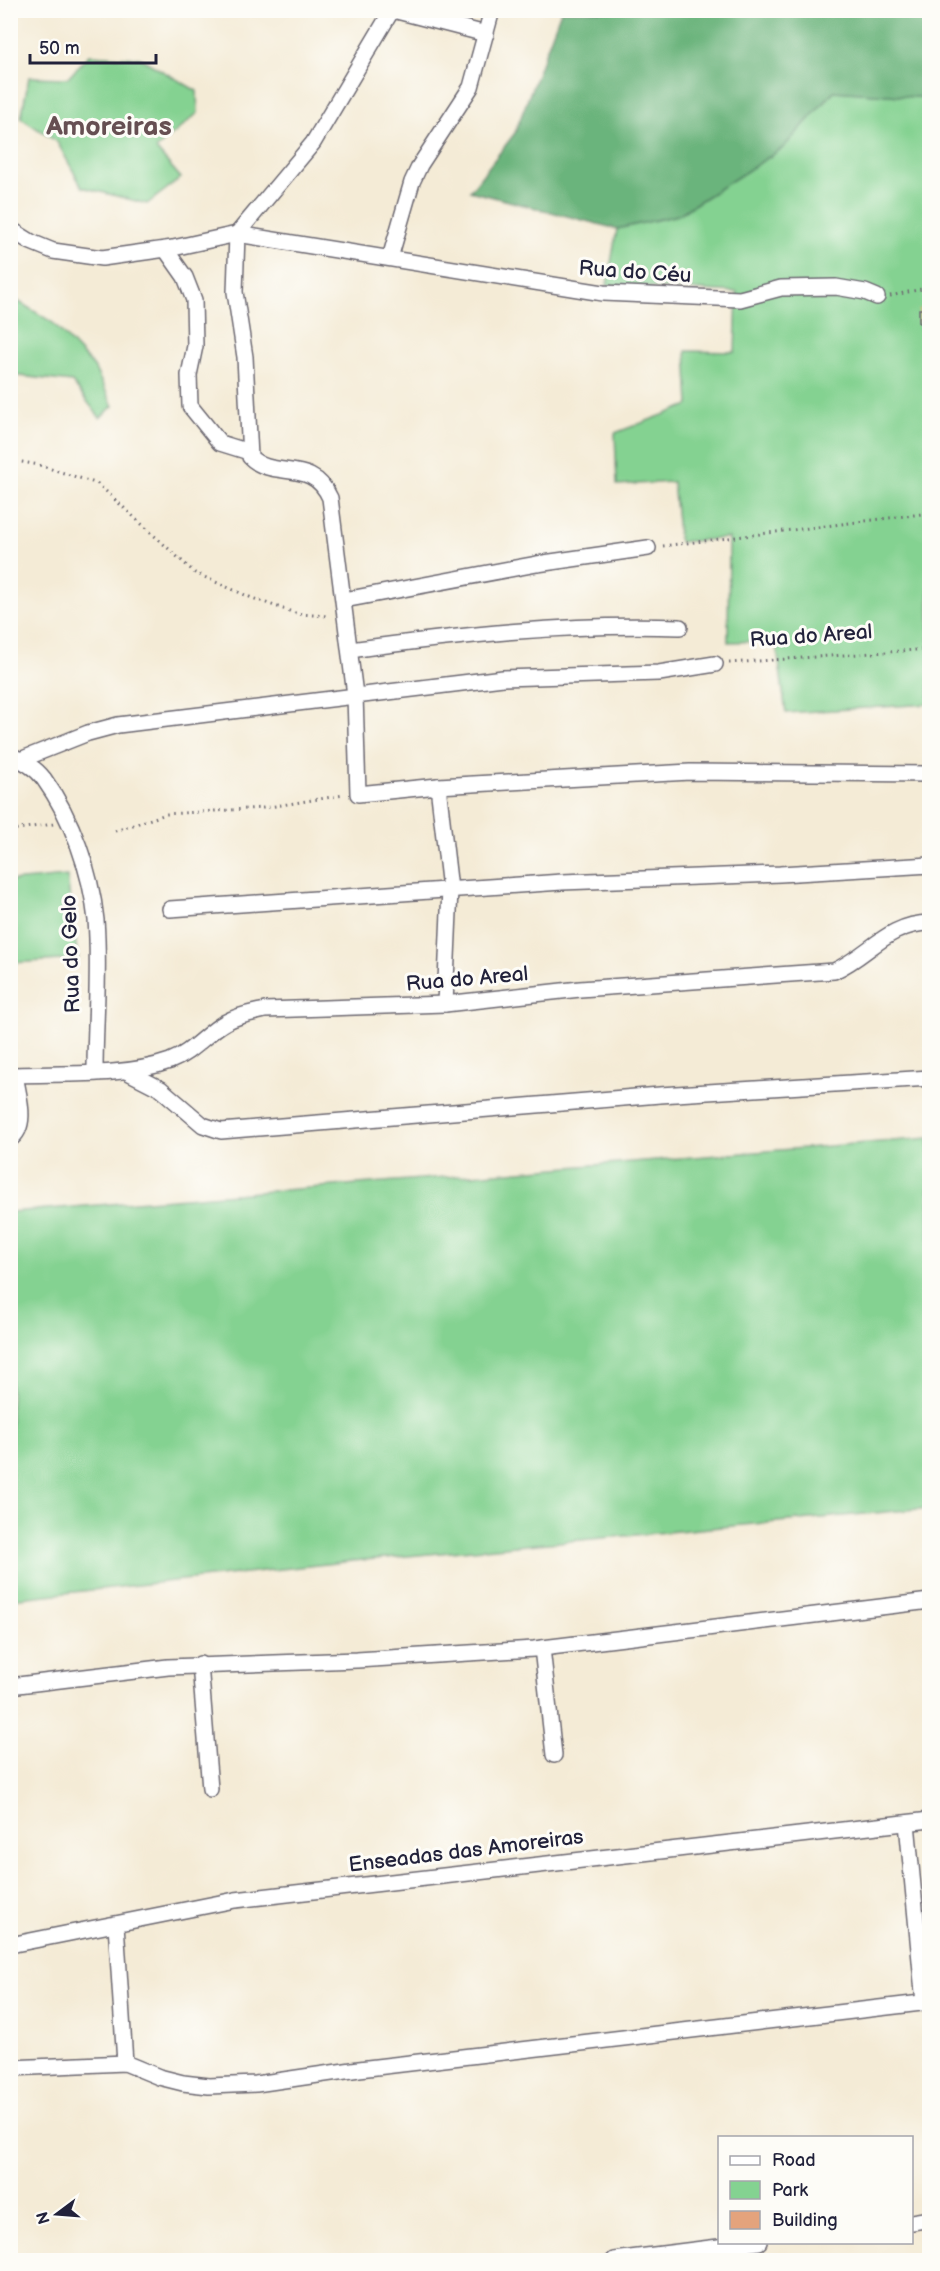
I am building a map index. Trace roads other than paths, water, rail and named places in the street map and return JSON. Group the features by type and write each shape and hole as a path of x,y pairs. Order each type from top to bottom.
{"street":[{"path":"486,34 393,10 314,143 237,234 235,292 245,357 249,452 253,460 261,464 308,473 326,488 333,511 355,695 358,794 438,786 690,772 930,774"},
{"path":"390,258 412,182 420,165 471,87 492,10"},
{"name":"Rua do Céu","path":"10,230 31,242 80,256 102,258 166,250 237,234 519,281 642,297 740,299 781,288 836,287 865,292 877,297"},
{"path":"166,250 185,277 194,300 195,346 189,375 190,406 220,443 249,452"},
{"path":"344,600 537,564 648,548"},
{"path":"350,650 472,634 614,624 680,627"},
{"path":"15,757 118,725 503,678 659,673 715,664"},
{"name":"Rua do Gelo","path":"15,757 43,778 68,823 88,877 96,920 95,1071"},
{"path":"438,786 450,889 445,1004"},
{"path":"170,909 450,889 930,865"},
{"name":"Rua do Areal","path":"13,1074 128,1072 181,1056 224,1023 239,1016 266,1010 445,1004 580,989 834,971 850,964 890,931 930,923"},
{"path":"128,1072 161,1089 203,1125 221,1131 660,1095 930,1078"},
{"path":"10,1139 17,1134 21,1124 13,1074"},
{"path":"10,1686 200,1664 357,1660 543,1648 930,1601"},
{"path":"543,1648 554,1755"},
{"path":"200,1664 210,1789"},
{"name":"Enseadas das Amoreiras","path":"10,1945 235,1900 930,1820"},
{"path":"10,2068 125,2063 183,2083 256,2084 370,2068 927,2002 907,1823"},
{"path":"117,1924 125,2063"},
{"path":"913,2222 930,2219"},
{"path":"614,2260 644,2259 745,2244"}],"district":[{"name":"Amoreiras","path":"109,127"}]}
